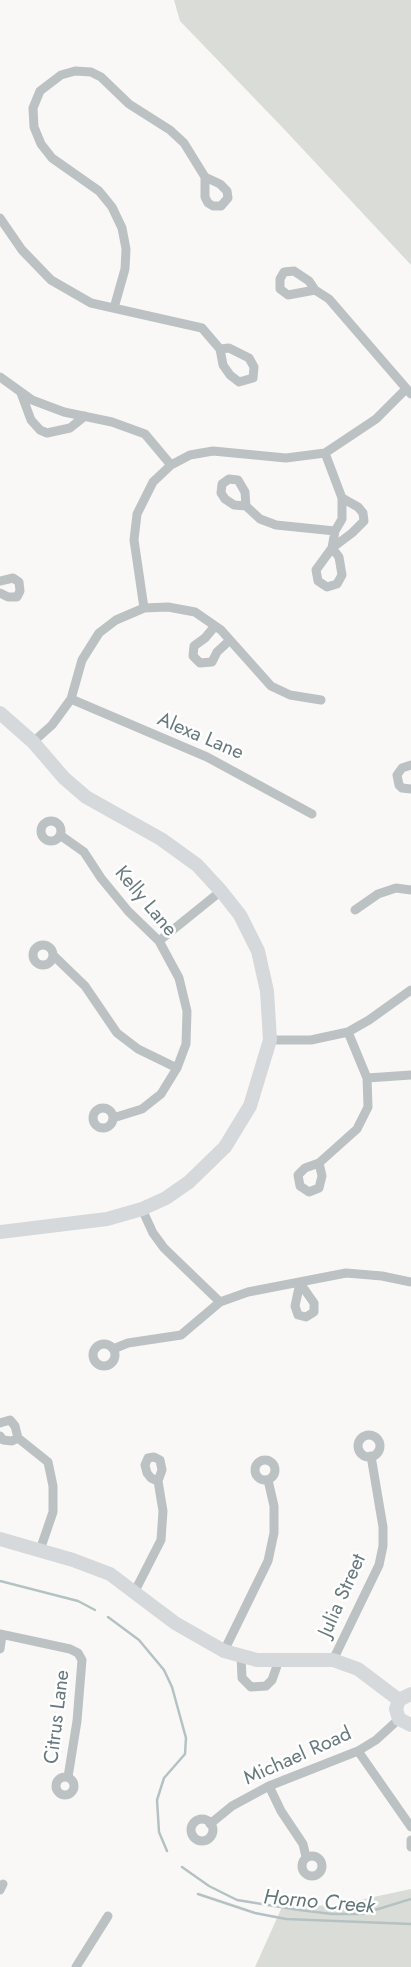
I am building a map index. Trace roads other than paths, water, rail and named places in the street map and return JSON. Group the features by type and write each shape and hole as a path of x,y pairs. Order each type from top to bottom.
{"street":[{"path":"114,308 125,269 126,249 122,228 112,207 99,191 52,158 40,144 34,127 33,108 40,91 61,75 75,71 91,72 101,77 129,104 170,130 184,143 205,177"},
{"path":"0,218 22,250 51,280 91,303 202,328 220,349"},
{"path":"144,608 134,540 138,514 152,482 171,465 190,455 212,451 286,458 325,453 376,419 408,391 328,299 315,290"},
{"path":"0,376 21,393 64,412 112,422 145,434 171,465"},
{"path":"21,393 31,420 40,430 47,433 70,428 86,416"},
{"path":"325,453 342,498 342,519 335,531 332,548 352,533 364,520 363,513 358,507 342,498"},
{"path":"246,506 260,519 276,525 335,531"},
{"path":"0,581 13,578 19,582 20,592 16,597 8,597 0,593"},
{"path":"33,742 52,725 71,699 82,660 99,633 116,620 144,608 168,607 187,610 215,626 271,686 290,695 321,700"},
{"path":"215,626 205,638 194,646 193,656 200,663 212,662 217,652 230,640"},
{"name":"Alexa Lane","path":"71,699 207,757 312,814"},
{"path":"0,713 33,742 64,778 86,797 161,839 196,865 222,891 240,915 258,951 267,991 270,1040 250,1106 225,1147 189,1182 166,1198 142,1209 107,1219 0,1232"},
{"path":"411,765 402,768 397,775 398,784 402,788 411,789"},
{"name":"Kelly Lane","path":"60,835 84,852 101,878 128,911 159,941 179,978 187,1010 186,1044 177,1068 161,1094 142,1109 113,1118"},
{"path":"355,910 378,894 396,888 411,890"},
{"path":"159,941 222,891"},
{"path":"53,955 85,986 117,1033 138,1049 177,1068"},
{"path":"270,1040 311,1040 348,1032 369,1020 411,990"},
{"path":"319,1163 357,1129 368,1107 367,1078 348,1032"},
{"path":"367,1078 411,1075"},
{"path":"142,1209 153,1233 164,1248 220,1302"},
{"path":"113,1349 128,1343 180,1335 220,1302 248,1292 346,1274 382,1276 411,1282"},
{"path":"0,1423 10,1420 16,1426 18,1438 48,1462 54,1512 40,1550"},
{"path":"0,1436 4,1440 18,1438"},
{"name":"Julia Street","path":"333,1660 379,1565 383,1546 383,1527 371,1456"},
{"path":"224,1651 268,1560 274,1533 274,1506 268,1480"},
{"path":"135,1591 161,1540 163,1511 158,1481"},
{"path":"0,1539 73,1560 110,1574 175,1623 224,1651 257,1660 333,1660 358,1669 405,1697 396,1709 405,1722"},
{"path":"0,1649 1,1635"},
{"name":"Citrus Lane","path":"1,1635 70,1649 78,1653 82,1660 77,1721 68,1777"},
{"path":"241,1656 242,1678 251,1688 266,1686 272,1680 279,1660"},
{"name":"Michael Road","path":"210,1824 232,1806 269,1786 358,1751 405,1722"},
{"path":"358,1751 411,1827"},
{"path":"269,1786 281,1811 303,1844 306,1857"},
{"path":"411,1840 411,1847"},
{"path":"76,1967 108,1916"}],"waterway":[{"path":"0,1581 78,1601 95,1610"},
{"path":"108,1617 139,1640 164,1670 172,1687 186,1738 185,1754 164,1778 157,1800 159,1832 167,1851"},
{"path":"182,1867 209,1886 237,1900 299,1910 332,1914 362,1914 411,1899"},
{"name":"Horno Creek","path":"198,1894 255,1913 286,1919 411,1924"}]}
